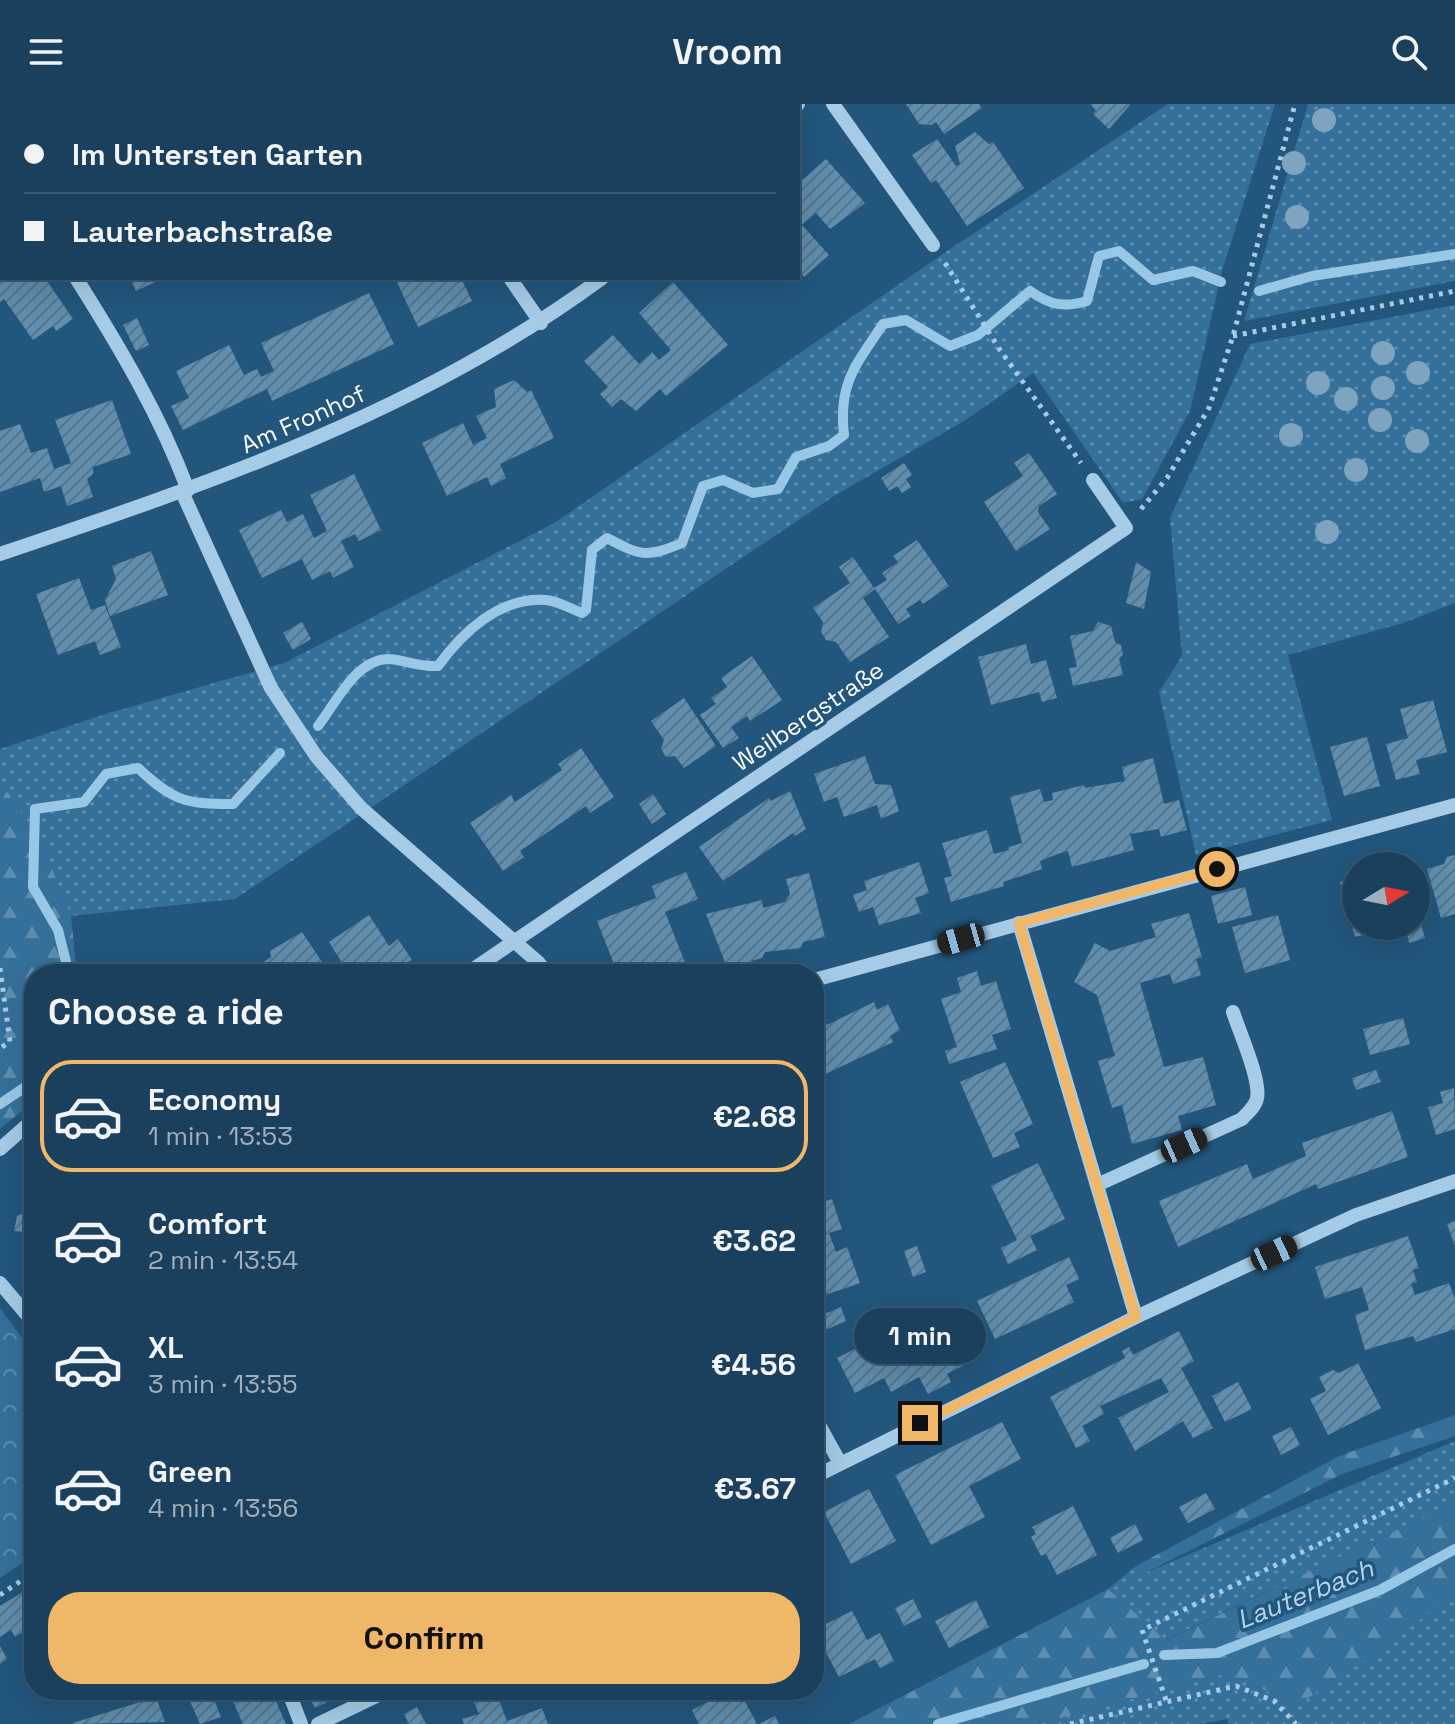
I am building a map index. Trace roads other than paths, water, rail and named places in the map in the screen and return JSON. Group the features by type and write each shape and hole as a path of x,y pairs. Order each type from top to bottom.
{"street":[{"path":"833,104 933,245"},
{"path":"77,280 116,341 160,423 185,491 271,688 316,756 361,808 540,964"},
{"path":"511,280 541,323"},
{"name":"Am Fronhof","path":"0,554 282,455 441,381 541,323 599,280"},
{"name":"Weilbergstraße","path":"481,964 1126,528 1093,480"},
{"path":"824,977 1455,805"},
{"path":"1019,923 1136,1317"},
{"path":"1097,1185 1242,1119 1253,1106 1258,1097 1255,1082 1233,1012"},
{"path":"0,1149 24,1128"},
{"path":"824,1472 1136,1317 1356,1215 1455,1181"},
{"path":"0,1283 24,1311"},
{"path":"824,1434 840,1463"},
{"path":"292,1700 301,1724"},
{"path":"318,1724 368,1700"}],"waterway":[{"path":"318,726 347,684 376,661 393,659 438,666 459,641 484,619 498,610 529,600 560,603 582,613 586,610 592,550 607,538 644,553 682,543 703,486 723,480 753,493 778,489 796,457 829,446 844,435 844,401 851,375 883,324 906,320 950,346 978,335 1030,291 1057,304 1087,301 1099,256 1119,251 1153,280 1193,271 1221,282"},
{"path":"1259,291 1312,276 1455,254"},
{"path":"66,964 58,930 33,887 35,809 84,802 106,774 138,768 161,788 181,798 203,803 233,804 280,753"},
{"path":"0,1104 24,1088"},
{"name":"Lauterbach","path":"1164,1655 1217,1653 1380,1590 1455,1549"},
{"name":"Lauterbach","path":"938,1724 1144,1664"}]}
